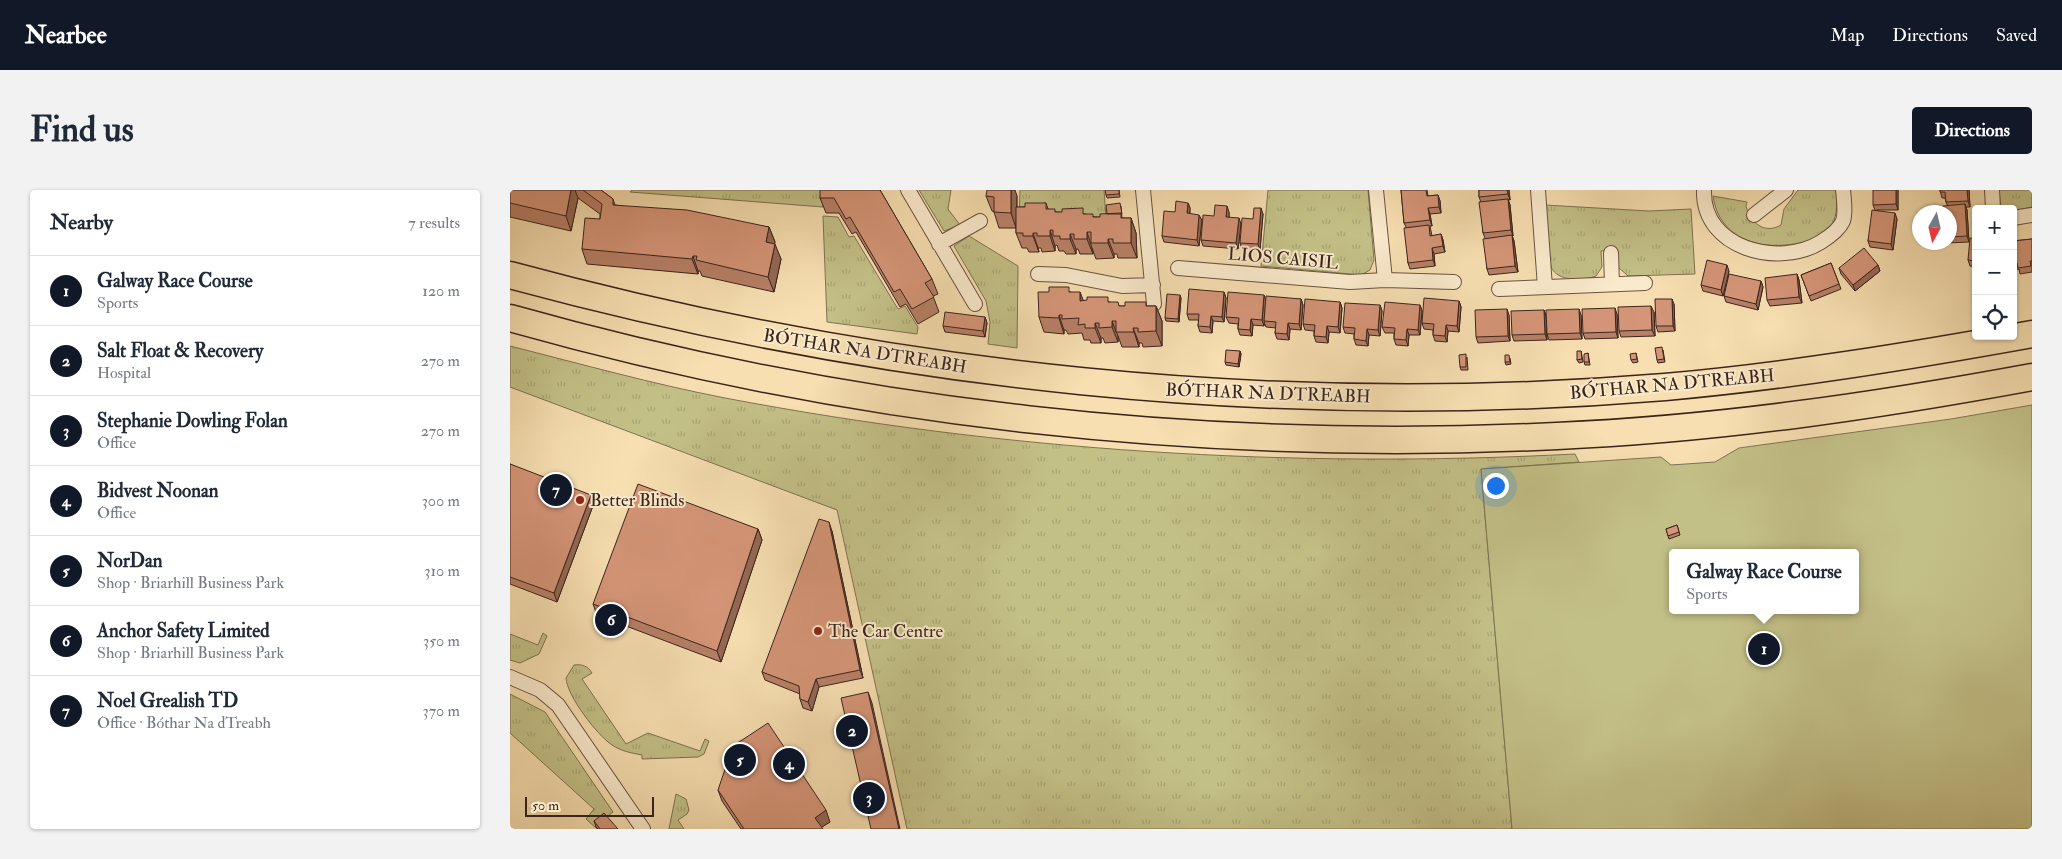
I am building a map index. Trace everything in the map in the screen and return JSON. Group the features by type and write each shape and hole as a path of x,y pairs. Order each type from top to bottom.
{"highway":[{"name":"BÓTHAR NA DTREABH","path":"510,275 693,320 876,356 993,372 1086,382 1178,391 1267,396 1461,397 1668,386 1863,363 2032,334"},
{"path":"510,318 606,344 688,363 839,393 1058,423 1183,434 1431,440 1570,435 1795,415 1891,402 2032,377"}],"street":[{"path":"908,190 975,304"},
{"path":"1143,190 1154,304"},
{"path":"1376,190 1385,280"},
{"path":"1538,190 1545,287"},
{"path":"1704,190 1704,202 1708,213 1727,237 1745,248 1765,254 1779,255 1809,249 1836,231 1844,217 1843,190"},
{"path":"1754,215 1786,190"},
{"path":"1992,190 1993,205"},
{"path":"2017,217 2032,215"},
{"path":"939,244 980,221"},
{"path":"1611,253 1612,284"},
{"name":"LIOS CAISIL","path":"1178,268 1350,282 1385,280 1454,282"},
{"path":"1038,274 1076,276 1122,286 1153,285"},
{"path":"1499,289 1645,283"},
{"path":"510,677 540,690 558,705 643,829"}],"green space":[{"path":"632,190 822,190 823,207 630,192"},
{"path":"919,190 951,190 948,209 960,225 944,231"},
{"path":"1020,190 1104,190 1106,218 1019,218"},
{"path":"1268,190 1368,190 1374,260 1370,270 1361,275 1261,266"},
{"path":"1798,190 1836,190 1836,212 1829,228 1818,237 1804,242 1785,245 1757,243 1744,239 1733,232 1724,223 1717,211 1713,196 1747,202 1748,212 1754,222 1764,228 1775,228 1781,225 1784,209"},
{"path":"1999,190 2032,190 2032,207 2017,210 2017,205 2001,205"},
{"path":"1545,205 1649,211 1691,209 1695,274 1628,276 1618,267 1617,249 1601,251 1602,267 1596,276 1584,279 1565,278 1554,272 1551,267"},
{"path":"823,216 838,217 849,237 854,236 898,309 905,306 918,327 917,334 827,322"},
{"path":"969,236 1018,266 1017,348 988,344 990,322 986,301 954,246"},
{"path":"510,346 644,380 725,398 830,416 1042,443 1148,452 1255,457 1362,459 1575,454 1579,462 1481,469 1512,829 907,829 837,510 510,387"},
{"path":"2032,405 2032,829 1512,829 1481,469 1661,457 1671,465 1715,462 1739,448 1951,419"},
{"path":"543,633 547,636 539,654 520,663 510,660 510,634 538,645"},
{"path":"574,665 584,666 592,673 582,679 626,744 648,733 700,751 705,739 709,741 704,754 698,757 642,759 642,755 630,753 612,745 591,724 572,695 566,678"},
{"path":"510,694 545,712 613,812 595,826 597,829 586,819 594,809 510,733"},
{"path":"676,794 686,799 689,810 687,814 678,820 684,829 669,829"}],"building":[{"path":"510,190 571,190 566,216 510,203"},
{"path":"583,190 601,190 613,199 613,205 687,210 769,227 766,242 775,244 768,277 696,260 697,256 693,256 692,259 582,249 585,218 600,219 602,204"},
{"path":"820,190 880,190 932,279 925,283 934,297 912,309 900,289 894,292 850,217 846,219 834,198 820,198"},
{"path":"987,190 1011,190 1011,213 994,212 994,197 986,196"},
{"path":"1105,190 1119,190 1119,194 1106,195"},
{"path":"1401,190 1426,190 1427,196 1438,195 1439,207 1428,208 1430,220 1404,223"},
{"path":"1479,190 1507,190 1508,194 1479,197"},
{"path":"1873,190 1896,190 1896,204 1873,205"},
{"path":"1940,190 1967,190 1968,201 1946,202 1945,192 1940,192"},
{"path":"1508,199 1511,230 1483,233 1479,202"},
{"path":"1176,201 1188,203 1187,213 1199,215 1197,240 1162,236 1164,211 1175,212"},
{"path":"1025,203 1046,203 1046,209 1055,209 1055,212 1062,212 1062,209 1083,208 1083,214 1093,214 1093,217 1100,217 1100,214 1121,213 1121,218 1131,218 1131,243 1113,243 1113,239 1108,239 1108,243 1091,243 1091,232 1087,232 1087,239 1074,239 1074,234 1070,234 1070,239 1060,239 1060,236 1053,236 1053,230 1050,230 1050,236 1037,236 1037,233 1033,233 1033,236 1023,236 1023,233 1016,233 1016,207 1025,207"},
{"path":"1120,203 1122,214 1107,214 1106,205"},
{"path":"1965,204 1967,236 1957,237 1957,205 1954,205"},
{"path":"1215,205 1227,206 1226,217 1239,218 1236,243 1201,240 1203,215 1214,216"},
{"path":"1254,208 1261,208 1258,244 1240,243 1242,218 1253,219"},
{"path":"1872,210 1895,213 1891,244 1868,241"},
{"path":"1429,225 1430,236 1441,234 1443,246 1432,248 1433,260 1408,263 1404,228"},
{"path":"1512,235 1515,266 1487,269 1483,239"},
{"path":"1970,238 1972,238 1972,260 1968,260"},
{"path":"2032,239 2031,266 2018,268 2017,241"},
{"path":"1864,248 1878,265 1853,285 1839,268"},
{"path":"1707,260 1727,265 1721,290 1701,285"},
{"path":"1831,263 1839,284 1809,296 1801,275"},
{"path":"1729,274 1761,281 1756,304 1724,296"},
{"path":"1797,274 1799,297 1767,300 1765,278"},
{"path":"1049,287 1069,287 1069,292 1080,292 1080,301 1087,300 1087,297 1108,297 1108,302 1118,302 1119,306 1125,306 1125,302 1146,302 1146,306 1156,306 1156,331 1138,332 1138,328 1133,328 1134,332 1116,332 1116,321 1112,321 1112,327 1099,328 1099,323 1095,323 1095,328 1085,328 1085,324 1078,325 1079,318 1062,319 1062,315 1059,315 1059,318 1039,317 1038,292 1049,292"},
{"path":"1189,289 1224,292 1222,317 1211,316 1210,327 1198,326 1199,314 1187,314"},
{"path":"1228,292 1264,295 1262,320 1251,319 1250,330 1238,329 1239,318 1226,317"},
{"path":"1167,294 1180,295 1178,319 1165,318"},
{"path":"1266,296 1301,299 1299,324 1288,323 1287,334 1275,333 1276,322 1264,321"},
{"path":"1424,298 1459,301 1457,326 1446,325 1445,336 1433,335 1434,324 1422,323"},
{"path":"1305,299 1340,302 1338,327 1327,326 1326,337 1314,336 1315,325 1303,324"},
{"path":"1655,299 1672,299 1673,326 1656,326"},
{"path":"1385,302 1420,305 1418,330 1407,329 1406,340 1394,339 1395,328 1382,327"},
{"path":"1345,303 1380,305 1378,330 1367,329 1366,341 1354,339 1355,328 1343,327"},
{"path":"1651,306 1652,330 1619,331 1618,307"},
{"path":"1615,308 1616,332 1583,333 1582,309"},
{"path":"1507,309 1508,336 1476,337 1475,310"},
{"path":"1579,309 1580,333 1547,334 1546,310"},
{"path":"1544,310 1545,334 1512,335 1511,311"},
{"path":"945,312 985,317 983,331 943,326"},
{"path":"1662,347 1664,359 1657,360 1655,348"},
{"path":"1226,350 1240,351 1238,364 1225,362"},
{"path":"1577,351 1581,351 1582,359 1577,360"},
{"path":"1588,353 1589,362 1584,362 1584,354"},
{"path":"1636,353 1637,359 1631,360 1630,354"},
{"path":"1466,354 1466,367 1460,367 1459,355"},
{"path":"1505,355 1509,355 1510,362 1505,362"},
{"path":"510,464 591,495 554,593 510,577"},
{"path":"638,484 758,529 717,651 593,604"},
{"path":"819,519 829,522 860,670 816,679 808,702 800,699 799,686 762,672"},
{"path":"1677,525 1679,532 1668,536 1666,529"},
{"path":"868,692 899,829 871,829 841,698"},
{"path":"768,723 826,810 815,818 823,829 744,829 718,790 733,746"},
{"path":"604,813 618,829 600,829 594,821"}],"place":[{"name":"Noel Grealish TD","path":"556,490"},
{"name":"Better Blinds","path":"580,500"},
{"name":"Anchor Safety Limited","path":"611,620"},
{"name":"The Car Centre","path":"818,631"},
{"name":"Galway Race Course","path":"1764,649"},
{"name":"Salt Float & Recovery","path":"852,731"},
{"name":"NorDan","path":"740,760"},
{"name":"Bidvest Noonan","path":"789,764"},
{"name":"Stephanie Dowling Folan","path":"869,798"}]}
